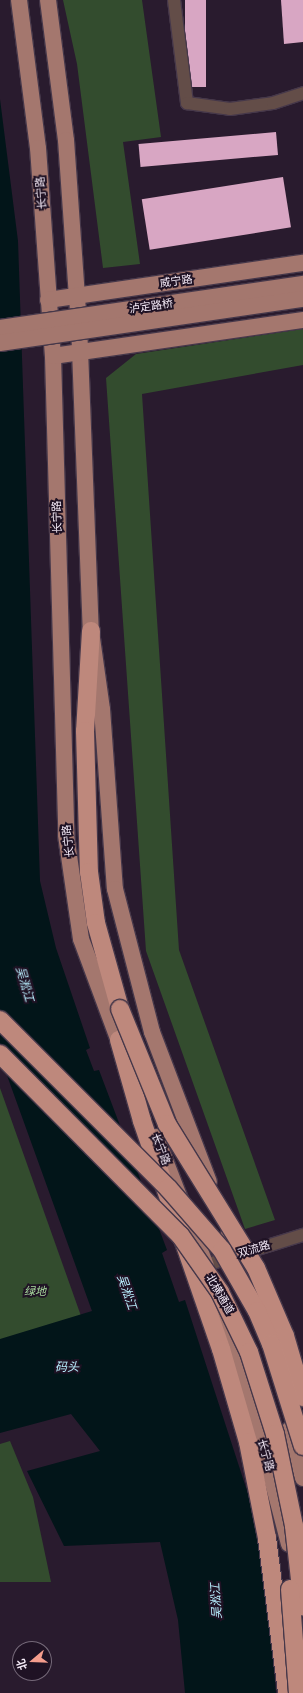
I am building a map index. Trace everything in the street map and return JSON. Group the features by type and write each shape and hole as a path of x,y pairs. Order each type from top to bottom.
{"highway":[{"path":"91,631 85,808 96,923 134,1050 167,1124 256,1268 285,1336 303,1397"},
{"path":"0,1020 168,1188 222,1250 254,1305 271,1344 303,1446"},
{"path":"119,1040 142,1121 178,1223 248,1442 267,1538 287,1693"},
{"name":"北横通道","path":"0,1054 180,1235 220,1292 249,1352 287,1483 303,1606"},
{"path":"249,1352 280,1486 298,1693"}],"main road":[{"name":"长宁路","path":"19,0 38,148 53,356 66,836 81,939 206,1265 266,1452 289,1540 303,1646"},
{"path":"48,0 66,140 80,352 91,631 102,709 115,889 130,957 152,1032 237,1254 303,1478"},
{"name":"威宁路","path":"48,300 303,263"},
{"name":"泸定路桥","path":"0,328 303,284"},
{"name":"泸定路桥","path":"0,343 303,299"},
{"path":"53,356 303,320"}],"street":[{"path":"174,0 187,103 230,109 273,103 303,93"},
{"name":"双流路","path":"206,1265 237,1254 303,1235"}],"green space":[{"path":"63,0 142,0 161,137 123,142 140,264 103,268 77,64"},
{"path":"303,329 303,365 142,394 179,950 275,1220 245,1229 146,951 106,378 136,354"},
{"name":"绿地","path":"0,1088 81,1316 0,1340"},
{"path":"10,1441 33,1497 51,1582 0,1582 0,1444"}],"water":[{"path":"0,99 18,241 40,881 56,948 90,1048 86,1050 94,1071 99,1070 167,1250 162,1253 179,1302 185,1300 262,1537 276,1693 185,1693 178,1620 160,1542 64,1546 27,1471 100,1451 71,1414 0,1433 0,1339 92,1311 0,1056"}],"building":[{"path":"185,0 206,0 206,87 185,87"},
{"path":"281,0 303,0 303,42 284,44"},
{"path":"276,132 278,155 141,167 139,144"},
{"path":"283,177 291,227 150,250 142,199"}],"water label":[{"name":"吴淞江","path":"25,984"},
{"name":"吴淞江","path":"127,1292"},
{"name":"码头","path":"67,1367"},
{"name":"吴淞江","path":"216,1601"}]}
